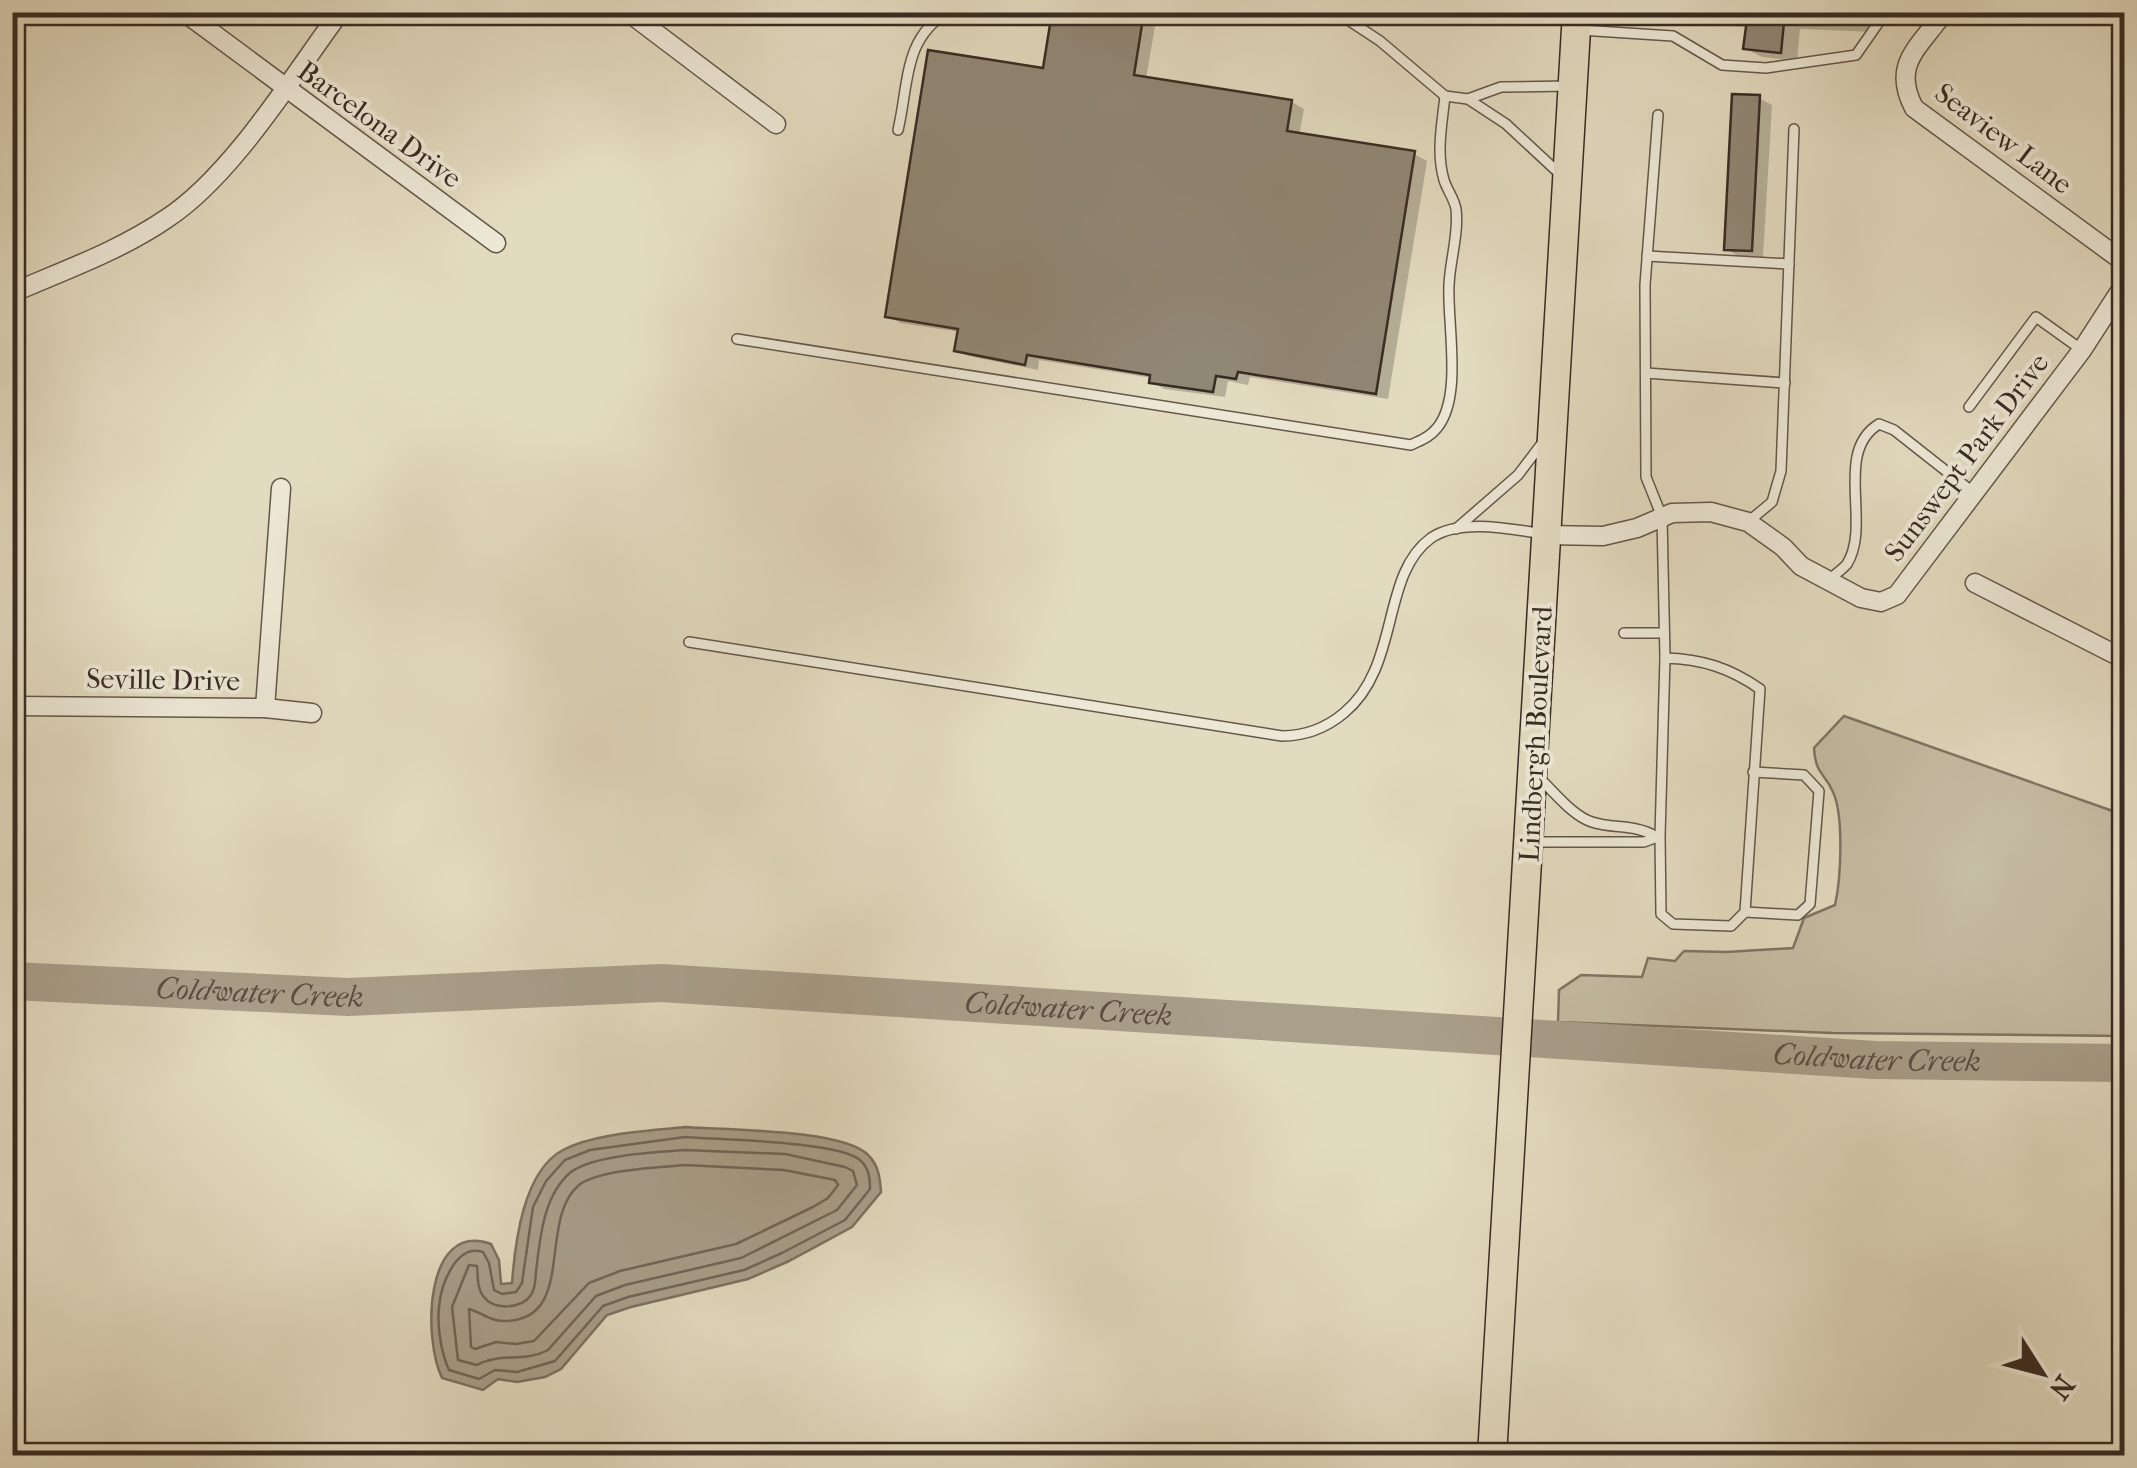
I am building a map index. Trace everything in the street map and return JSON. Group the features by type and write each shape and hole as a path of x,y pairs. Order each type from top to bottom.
{"main road":[{"name":"Lindbergh Boulevard","path":"1492,1456 1577,21"}],"street":[{"name":"Barcelona Drive","path":"184,12 496,243"},
{"path":"12,292 111,250 168,218 216,176 340,12"},
{"path":"628,12 776,124"},
{"name":"Seaview Lane","path":"1944,12 1902,70 1904,89 1914,108 2124,262"},
{"name":"Sunswept Park Drive","path":"1547,534 1603,536 1672,513 1711,512 1748,522 1783,547 1801,566 1861,598 1881,602 1897,595 2082,350 2124,285"},
{"path":"264,708 281,488"},
{"path":"1976,583 2124,660"},
{"name":"Seville Drive","path":"12,706 264,708 312,713"}],"lane":[{"path":"898,130 912,50 926,27 948,12"},
{"path":"1336,12 1380,41 1445,96 1468,99 1506,124 1568,182"},
{"path":"1577,21 1673,36 1722,65 1766,68 1856,55 1886,12"},
{"path":"1468,99 1501,86 1573,86"},
{"path":"737,339 1411,445 1439,426 1448,406 1449,286 1457,224 1439,152 1445,96"},
{"path":"1658,115 1647,256 1646,478 1662,517 1665,658 1657,836 1661,914 1673,924 1731,926 1745,912 1760,689 1736,673 1694,659 1665,658"},
{"path":"1748,522 1772,502 1781,471 1794,129"},
{"path":"1647,256 1789,264"},
{"path":"1970,407 2036,317 2082,350"},
{"path":"1646,373 1785,383"},
{"path":"1829,580 1848,563 1854,535 1857,450 1868,431 1880,424 1894,430 1974,493"},
{"path":"690,642 1301,736 1340,716 1368,688 1380,666 1408,566 1432,538 1456,529 1518,475 1553,427"},
{"path":"1456,529 1547,534"},
{"path":"1624,632 1663,633"},
{"path":"1533,772 1592,822 1644,829 1657,836"},
{"path":"1745,912 1798,914 1810,904 1819,791 1804,776 1753,772"},
{"path":"1529,842 1644,842 1657,836"}],"shaded area":[{"path":"1844,716 2124,815 2124,1036 1832,1033 1558,1022 1559,990 1581,975 1642,977 1648,958 1675,961 1684,951 1793,948 1804,918 1835,905 1840,864 1839,816 1814,748"}],"water":[{"path":"685,1127 836,1140 869,1156 875,1164 881,1192 852,1227 787,1262 748,1279 607,1315 561,1369 545,1377 517,1382 498,1379 483,1390 442,1378 432,1337 431,1312 441,1266 452,1249 469,1241 491,1244 499,1260 501,1284 512,1283 524,1209 549,1160 590,1140"}],"building":[{"path":"1052,12 1144,12 1134,75 1292,100 1287,131 1415,151 1376,394 1238,372 1236,379 1216,376 1213,392 1149,383 1150,375 1027,355 1025,365 954,351 958,329 885,317 928,50 1043,68"},
{"path":"1748,12 1785,12 1781,53 1743,49"},
{"path":"1732,94 1760,95 1752,251 1724,250"}],"waterway":[{"name":"Coldwater Creek","path":"12,981 348,997 661,983 1875,1060 2124,1063"}]}
